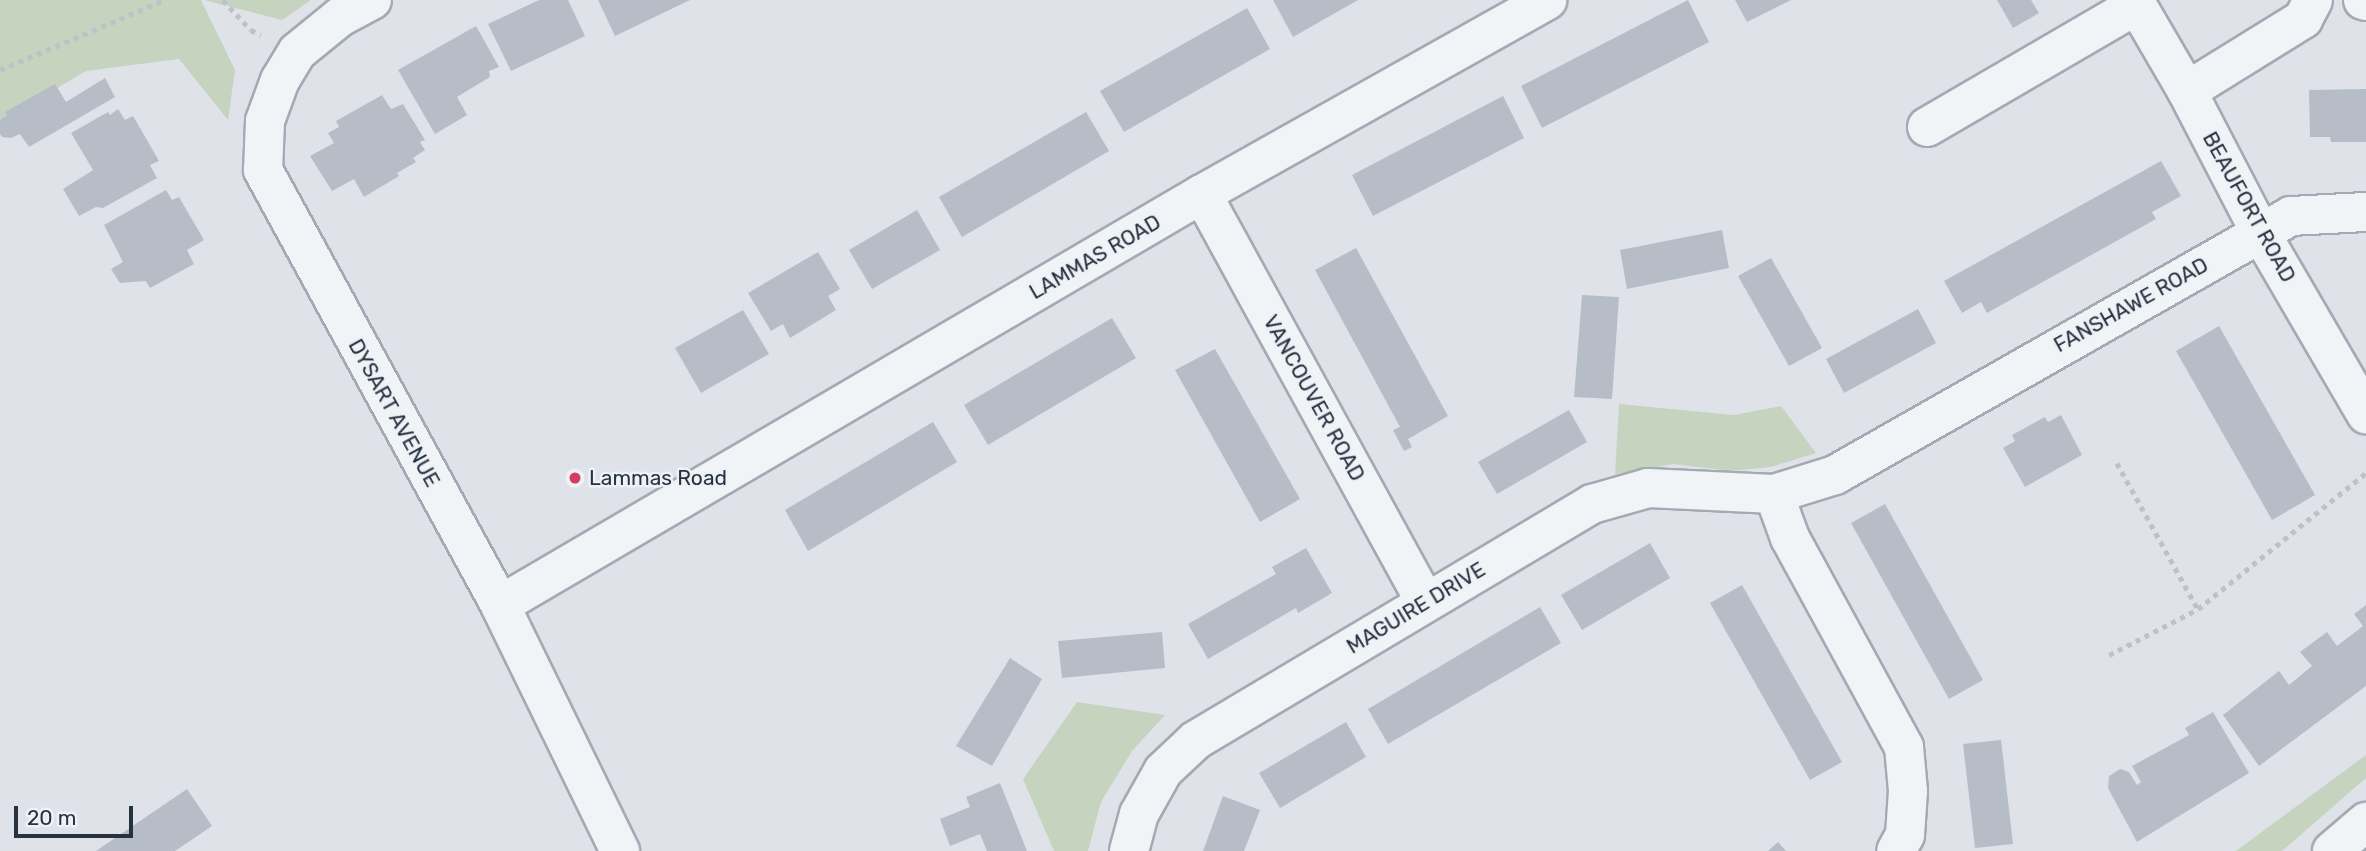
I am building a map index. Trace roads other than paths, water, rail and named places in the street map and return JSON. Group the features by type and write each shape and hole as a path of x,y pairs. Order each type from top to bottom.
{"street":[{"name":"DYSART AVENUE","path":"372,0 340,17 297,52 280,80 265,121 263,170 500,605 620,851"},
{"name":"LAMMAS ROAD","path":"500,605 1202,194 1548,0"},
{"path":"2187,91 2304,19 2313,0"},
{"path":"1927,127 2136,2"},
{"name":"BEAUFORT ROAD","path":"2136,2 2187,91 2260,232 2366,414"},
{"name":"VANCOUVER ROAD","path":"1202,194 1425,602"},
{"name":"FANSHAWE ROAD","path":"2001,378 2291,216 2366,212"},
{"name":"MAGUIRE DRIVE","path":"1129,851 1139,814 1163,772 1195,740 1592,504 1648,488 1774,494 1835,475 2001,378"},
{"path":"1774,494 1790,538 1904,747 1908,791 1905,835 1896,851"},
{"path":"2332,851 2366,822"}],"place":[{"name":"Lammas Road","path":"575,478"}]}
